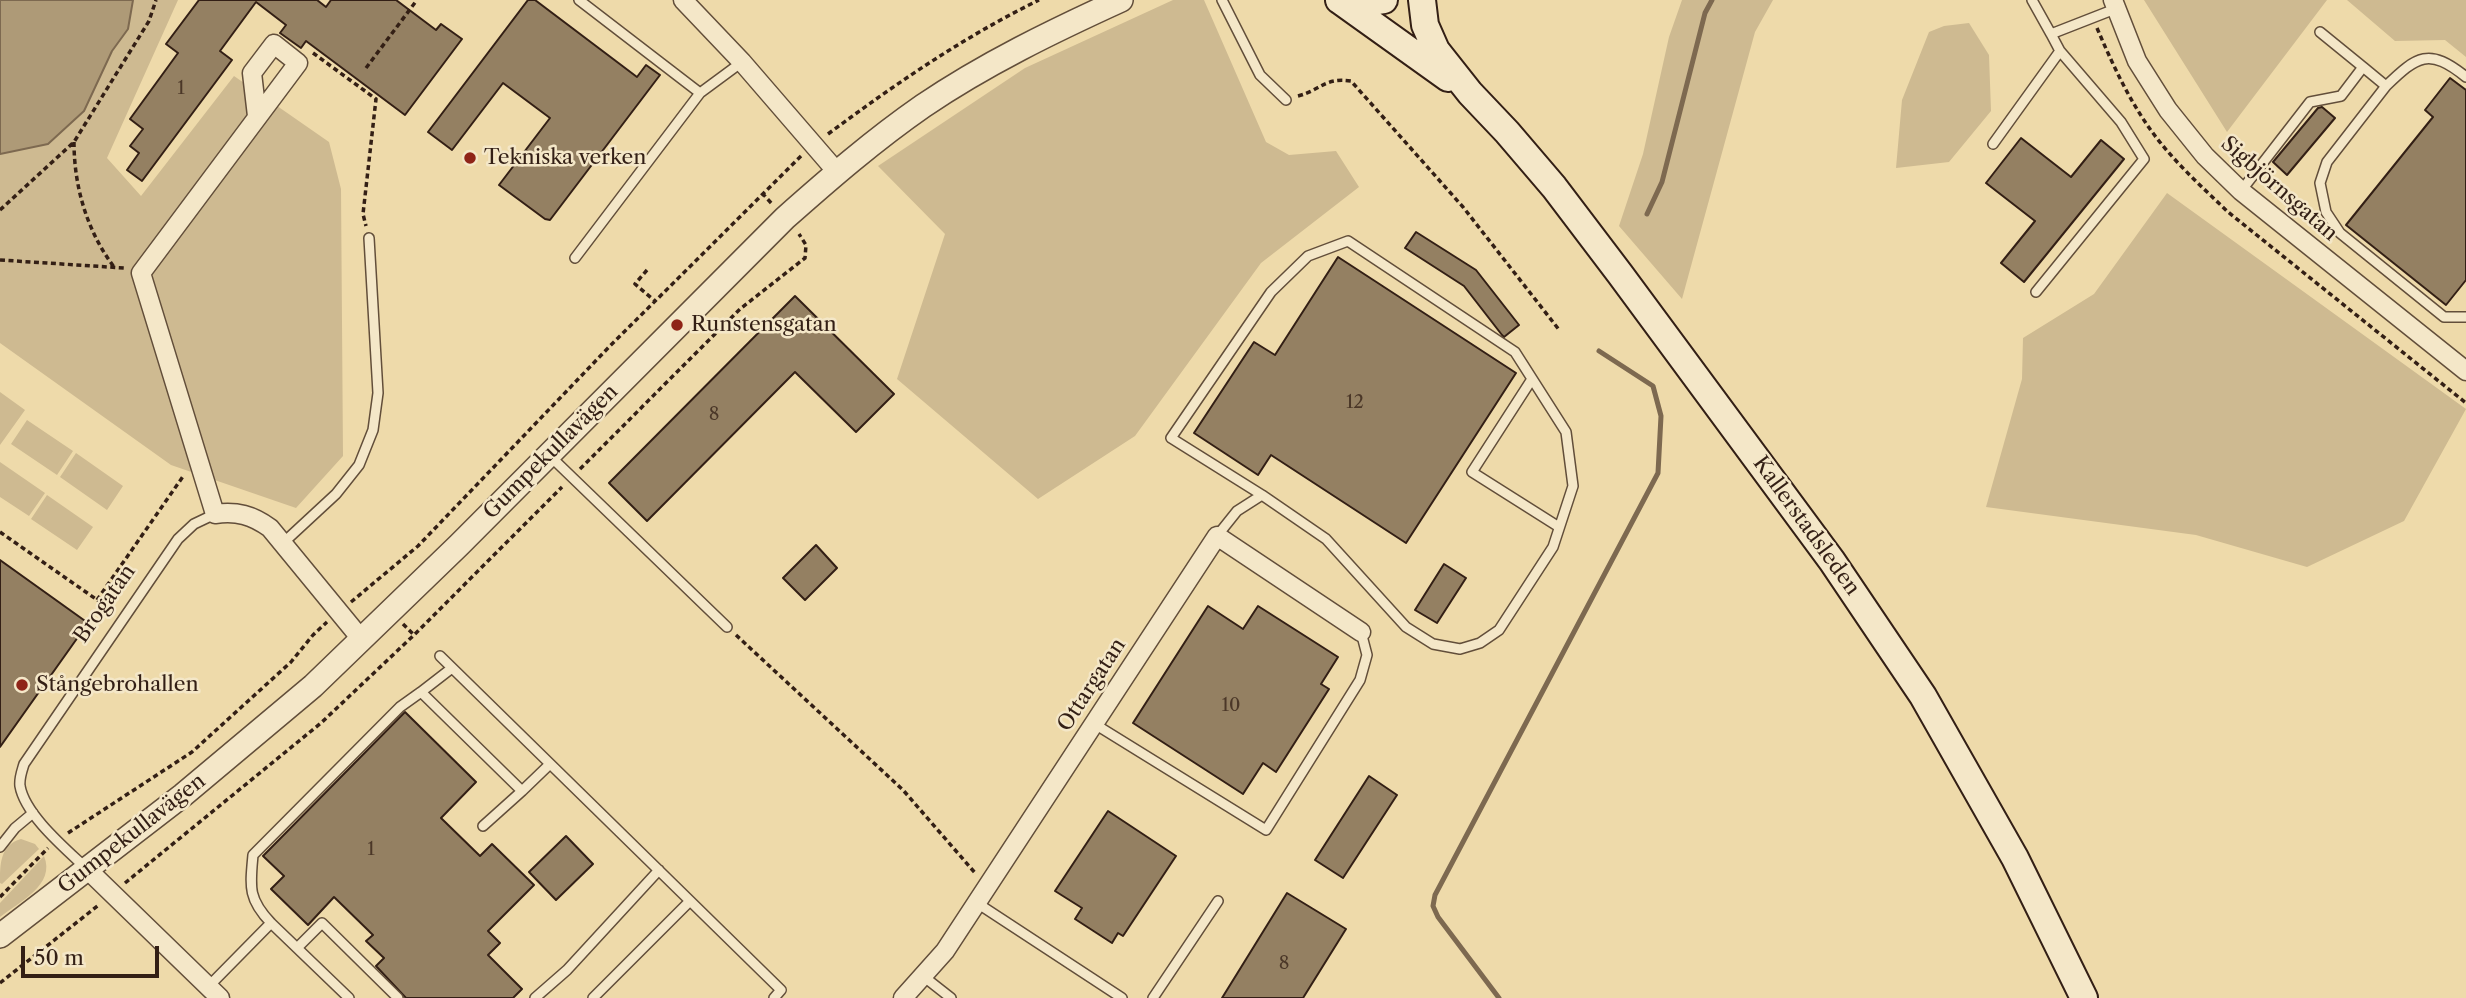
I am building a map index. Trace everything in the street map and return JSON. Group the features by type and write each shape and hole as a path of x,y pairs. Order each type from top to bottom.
{"main road":[{"path":"1339,0 1362,3 1384,0"},
{"name":"Kallerstadsleden","path":"1339,0 1470,93"},
{"name":"Kallerstadsleden","path":"1422,0 1425,24 1436,50 1562,198 1737,430 1923,696 2015,858 2084,998"}],"street":[{"name":"Gumpekullavägen","path":"0,936 256,736 362,640 785,218 837,172 922,107 978,72 1121,0"},
{"path":"690,2 837,172"},
{"name":"Sigbjörnsgatan","path":"2114,5 2137,61 2168,110 2204,156 2241,191 2466,371"},
{"path":"257,116 252,73 274,44 298,63 141,274 215,514 230,512 258,520 270,528 362,640"},
{"path":"1217,536 1361,632"},
{"name":"Ottargatan","path":"903,998 945,951 1217,536"},
{"path":"87,869 214,992"}],"lane":[{"path":"579,0 700,93"},
{"path":"1222,0 1260,75 1286,100"},
{"path":"2032,0 2060,51 2121,122 2144,159 2036,292"},
{"path":"2051,34 2114,5"},
{"path":"2320,32 2386,86"},
{"path":"1993,145 2060,51"},
{"path":"2466,77 2448,63 2429,57 2408,65 2386,86 2327,162 2320,183 2326,212 2340,233 2444,317 2466,317"},
{"path":"575,258 700,93 742,62"},
{"path":"2241,191 2311,102 2341,96 2363,67"},
{"path":"282,544 336,494 359,465 373,430 378,393 369,238"},
{"path":"1348,241 1515,352 1532,379 1566,432 1573,485 1553,547 1499,630 1480,643 1460,649 1433,645 1406,627 1326,539 1171,438 1271,292 1308,256 1348,241"},
{"path":"1532,379 1472,472 1559,527"},
{"path":"548,454 727,627"},
{"path":"1217,536 1237,511 1262,495"},
{"name":"Brogatan","path":"87,869 57,841 25,800 20,786 24,764 123,617 186,530 215,514"},
{"path":"1093,723 1266,830 1360,680 1367,655 1361,632"},
{"path":"440,656 782,990 774,998"},
{"path":"349,998 256,907 251,884 253,855 400,707 452,668"},
{"path":"421,692 522,791"},
{"path":"483,826 550,764"},
{"path":"0,847 15,828 33,813"},
{"path":"535,998 567,970 659,870"},
{"path":"982,895 1122,998"},
{"path":"593,998 691,901"},
{"path":"1153,998 1219,901"},
{"path":"214,992 271,923"},
{"path":"297,948 322,923 398,998"},
{"path":"923,976 951,998"}],"path":[{"path":"0,211 74,142 149,21 156,0"},
{"path":"366,68 417,0"},
{"path":"0,897 2,891 57,841 192,752 291,662 313,635 339,611 418,547 655,301 814,144 895,84 944,52 990,24 1039,0"},
{"path":"298,63 314,53 376,99 363,214 369,238"},
{"path":"1286,100 1337,79 1352,82 1463,208 1560,331"},
{"path":"74,142 75,167 87,218 94,237 114,267"},
{"path":"0,260 114,267 141,274"},
{"path":"647,270 635,284 655,301"},
{"path":"97,600 196,457"},
{"path":"0,532 123,617"},
{"path":"727,627 904,790 982,895"}],"shaded area":[{"path":"0,0 133,0 128,29 112,51 84,111 48,144 0,154"},
{"path":"133,0 178,0 107,158 141,196 234,76 329,142 341,189 343,456 296,508 171,465 0,343 0,154 48,144 84,111 112,51 128,29"},
{"path":"1173,0 1204,0 1266,142 1289,155 1336,151 1359,187 1261,263 1135,436 1038,499 897,379 945,234 878,166 1025,68"},
{"path":"1682,0 1773,0 1755,32 1682,299 1619,226 1643,154 1669,37"},
{"path":"2144,0 2327,0 2227,132"},
{"path":"2347,0 2466,0 2466,57 2445,40 2395,41"},
{"path":"1969,23 1989,55 1991,111 1949,162 1896,168 1902,100 1929,32 1944,26"},
{"path":"2167,193 2466,409 2404,521 2307,567 2196,535 1986,507 2022,379 2023,338 2094,294"},
{"path":"0,392 25,410 0,445"},
{"path":"27,420 73,451 57,475 11,444"},
{"path":"76,453 123,486 107,510 60,477"},
{"path":"0,462 45,493 29,516 0,497"},
{"path":"47,495 93,527 77,550 31,519"},
{"path":"21,839 35,844 39,849 2,884 1,862 5,851"},
{"path":"44,856 45,876 40,884 34,892 0,917 0,903"}],"building":[{"path":"199,0 317,0 326,7 331,0 396,0 436,30 441,24 462,39 405,115 306,41 301,48 280,33 286,25 256,2 220,51 232,60 142,181 127,170 139,153 130,146 143,129 130,119 178,53 166,44"},
{"path":"528,0 535,0 637,77 646,65 660,75 550,220 499,185 550,118 503,83 452,150 428,132"},
{"path":"2450,78 2466,90 2466,280 2446,305 2346,225 2433,117 2425,110"},
{"path":"2322,107 2335,118 2287,175 2273,162 2318,108"},
{"path":"2021,138 2071,177 2101,140 2124,159 2024,282 2001,263 2035,221 1986,183"},
{"path":"1416,232 1476,270 1519,325 1504,337 1464,286 1405,248"},
{"path":"1338,257 1516,373 1406,543 1271,455 1258,475 1194,433 1254,342 1275,355"},
{"path":"795,296 894,394 856,432 795,372 647,521 609,483"},
{"path":"816,545 837,568 805,600 783,578"},
{"name":"Stångebrohallen","path":"0,560 88,623 0,747"},
{"path":"1444,564 1466,578 1437,623 1415,610"},
{"path":"1208,606 1243,629 1258,606 1338,657 1321,684 1329,689 1276,772 1263,763 1243,794 1133,723"},
{"path":"405,712 476,782 441,818 480,856 492,844 534,885 488,931 500,943 488,955 522,989 513,998 406,998 376,966 384,958 366,941 373,935 334,897 308,925 271,889 284,876 263,856"},
{"path":"1369,776 1397,795 1343,878 1315,860"},
{"path":"1108,811 1176,856 1123,936 1118,933 1112,943 1075,919 1082,908 1055,891"},
{"path":"566,836 593,864 556,900 529,872"},
{"path":"1287,893 1346,929 1303,998 1222,998"}],"waterway":[{"path":"1647,214 1662,182 1705,13 1712,0"},
{"path":"1499,998 1438,917 1433,906 1435,895 1658,473 1661,416 1653,386 1599,351"}],"place":[{"name":"Tekniska verken","path":"470,158"},
{"name":"Runstensgatan","path":"677,325"},
{"name":"Stångebrohallen","path":"22,685"}]}
